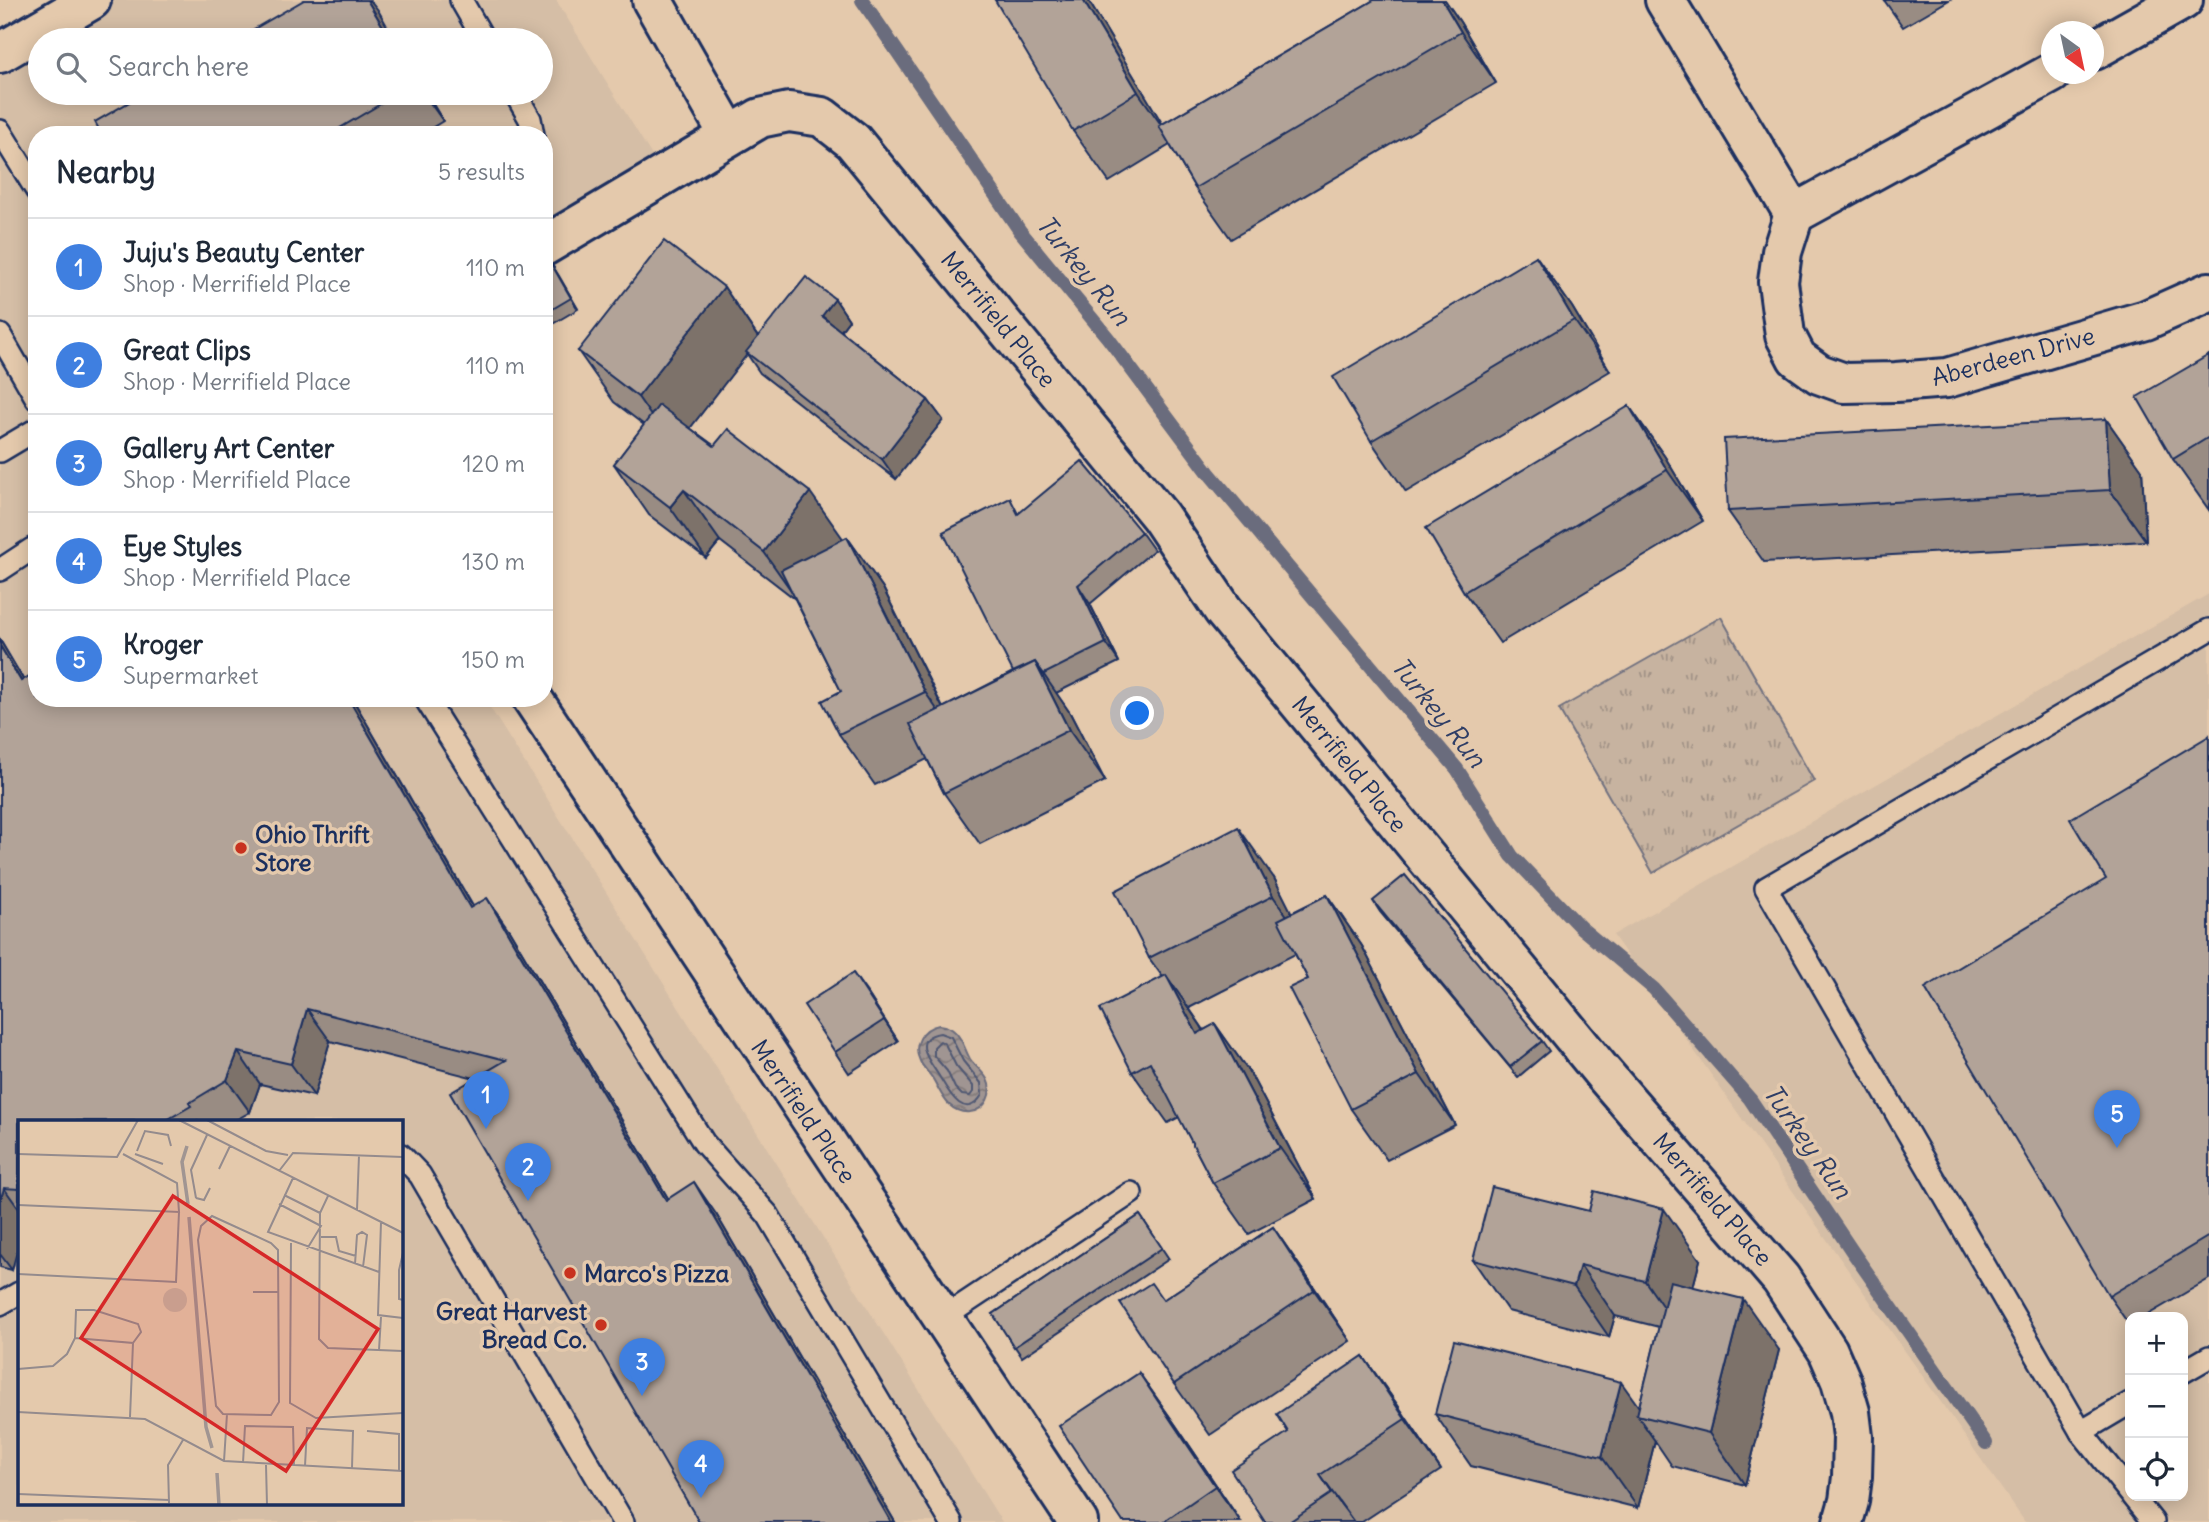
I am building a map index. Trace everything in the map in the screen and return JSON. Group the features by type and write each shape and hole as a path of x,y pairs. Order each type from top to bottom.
{"street":[{"path":"43,28 91,0"},
{"path":"652,0 729,135"},
{"path":"1665,0 1794,214 2041,79"},
{"path":"2104,44 2183,0"},
{"path":"0,53 28,37"},
{"name":"Merrifield Place","path":"553,241 760,118 789,112 822,117 853,141 1160,516 1223,610 1603,1073 1781,1279 1828,1351 1850,1412 1853,1437 1852,1477 1843,1522"},
{"name":"Aberdeen Drive","path":"1794,214 1782,252 1778,282 1785,335 1797,358 1819,374 1844,383 1947,377 2146,320 2209,292"},
{"name":"Merrifield Place","path":"538,707 1078,1522"}],"lane":[{"path":"461,0 477,28"},
{"path":"522,105 531,126"},
{"path":"0,131 28,176"},
{"path":"0,335 28,383"},
{"path":"0,451 28,434"},
{"path":"0,570 28,552"},
{"path":"2125,1487 2081,1432 1766,888 2209,630"},
{"path":"431,707 704,1143 768,1215 951,1522"},
{"path":"402,1156 420,1175 622,1522"},
{"path":"943,1318 1131,1193"},
{"path":"0,1304 18,1294"},
{"path":"2188,1369 2209,1357"},
{"path":"2081,1432 2125,1406"},
{"path":"2136,1501 2153,1522"}],"shaded area":[{"path":"91,0 556,0 654,159 553,219 553,126 28,126 28,707 490,707 1002,1522 0,1522 0,53 28,37 28,105 553,105 553,28 43,28"},
{"path":"2209,594 2209,1522 2025,1522 1613,935"}],"green space":[{"path":"1721,617 1814,781 1653,873 1559,709"}],"water":[{"path":"939,1025 957,1034 970,1059 987,1079 989,1095 976,1111 962,1112 951,1106 920,1061 917,1049 920,1038 923,1033"}],"building":[{"path":"304,0 367,0 384,28 256,28"},
{"path":"995,0 1083,0 1138,92 1073,131"},
{"path":"1374,0 1442,0 1461,32 1195,188 1159,126"},
{"path":"124,105 379,105 343,126 97,126 95,122"},
{"path":"664,241 724,287 638,397 578,351"},
{"path":"1536,256 1574,320 1371,441 1333,377"},
{"path":"553,267 571,298 553,309"},
{"path":"806,277 835,299 822,316 928,400 882,459 746,352"},
{"path":"2209,355 2209,437 2173,459 2137,397"},
{"path":"659,405 714,446 728,429 810,492 764,552 684,490 670,507 614,464"},
{"path":"1629,406 1667,470 1464,592 1426,528"},
{"path":"2106,419 2110,490 1728,511 1724,439"},
{"path":"1082,461 1141,532 1078,585 1106,643 1044,674 1035,662 1013,672 943,532 1010,498 1018,514"},
{"path":"847,537 925,692 839,734 822,701 841,691 781,570"},
{"path":"0,646 21,681 28,677 28,707 353,707 470,908 487,898 666,1200 694,1182 891,1522 699,1522 450,1093 506,1060 307,1009 291,1064 238,1052 227,1080 167,1120 18,1120 18,1189 4,1188 0,1202"},
{"path":"1035,662 1069,730 944,793 910,724"},
{"path":"2209,736 2209,1236 2109,1296 1925,988 2106,879 2070,819"},
{"path":"1238,827 1273,896 1149,958 1115,891"},
{"path":"1405,875 1542,1041 1510,1067 1373,901"},
{"path":"1327,895 1419,1074 1351,1109 1289,988 1308,979 1278,920"},
{"path":"853,973 884,1020 835,1052 804,1005"},
{"path":"1166,975 1197,1034 1215,1024 1280,1148 1213,1183 1150,1062 1132,1072 1100,1009"},
{"path":"1492,1187 1589,1211 1594,1191 1664,1209 1645,1281 1580,1265 1574,1286 1473,1260"},
{"path":"1140,1215 1162,1248 1014,1347 993,1314"},
{"path":"1273,1227 1314,1290 1174,1384 1120,1303 1151,1283 1163,1300"},
{"path":"1670,1281 1743,1299 1709,1433 1637,1415"},
{"path":"1454,1340 1621,1382 1602,1457 1435,1414"},
{"path":"1363,1356 1405,1419 1320,1475 1332,1493 1289,1522 1265,1522 1231,1470 1288,1432 1277,1414"},
{"path":"1139,1373 1215,1486 1163,1522 1123,1522 1059,1426"}],"waterway":[{"name":"Turkey Run","path":"862,0 1020,231 1108,338 1209,473 1457,769 1512,856 1580,927 1654,989 1750,1099 1986,1443"}],"place":[{"name":"Ohio Thrift Store","path":"241,848"},
{"name":"Juju's Beauty Center","path":"486,1129"},
{"name":"Kroger","path":"2117,1148"},
{"name":"Great Clips","path":"528,1201"},
{"name":"Marco's Pizza","path":"570,1273"},
{"name":"Great Harvest Bread Co.","path":"601,1325"},
{"name":"Gallery Art Center","path":"642,1396"},
{"name":"Eye Styles","path":"701,1498"}]}
